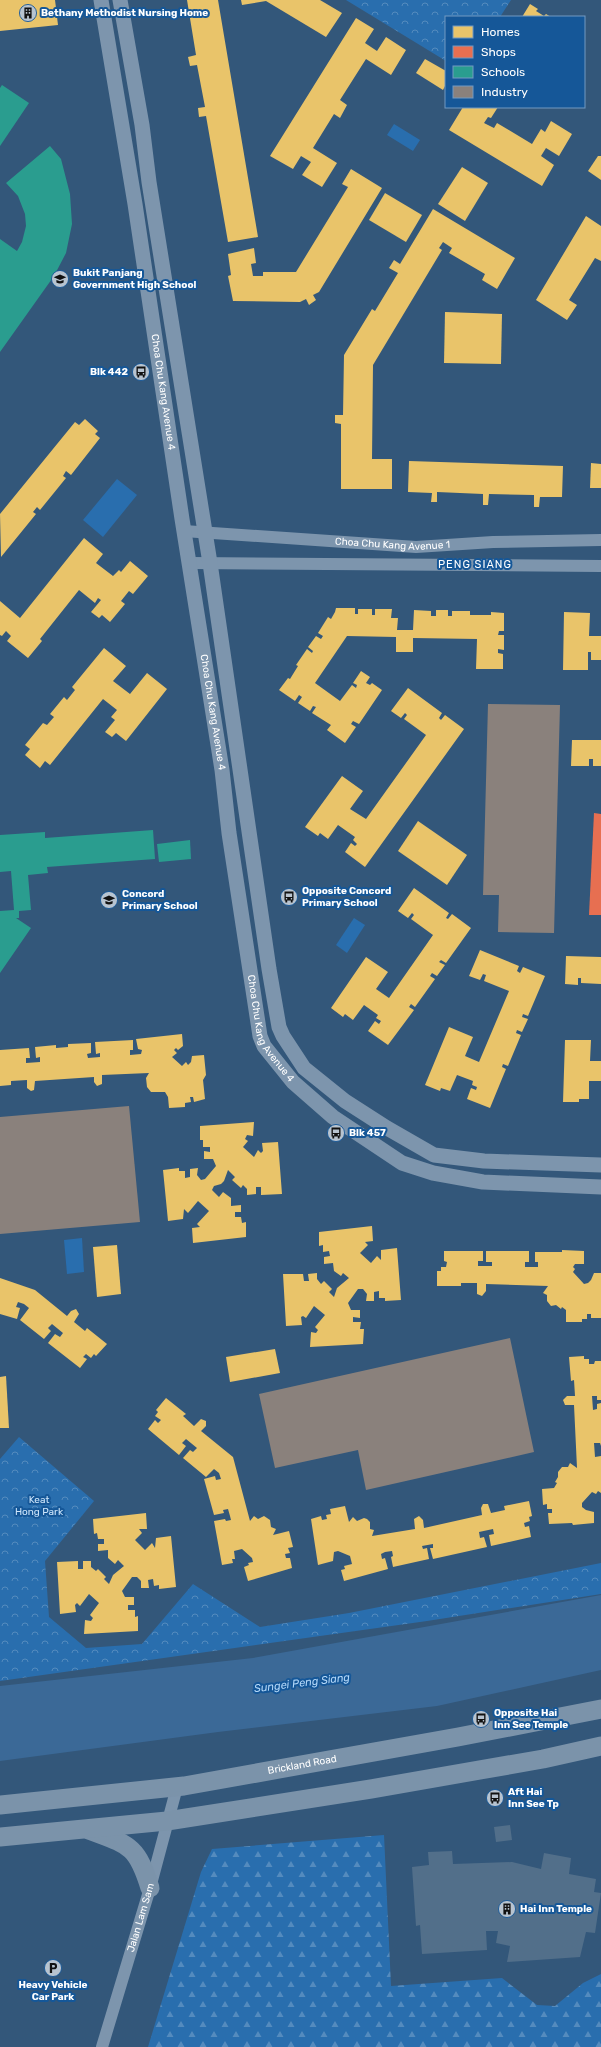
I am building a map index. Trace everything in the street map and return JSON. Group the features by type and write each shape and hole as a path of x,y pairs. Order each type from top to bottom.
{"main road":[{"name":"Brickland Road","path":"0,1805 176,1787 458,1737 601,1709"},
{"path":"0,1837 167,1821 371,1789 597,1750"},
{"path":"84,1828 119,1841 128,1846 143,1864 150,1888"}],"street":[{"name":"Choa Chu Kang Avenue 4","path":"101,0 136,204 184,531 222,770 229,833 260,1036 264,1046 293,1082 333,1117 402,1163 433,1173 483,1182 601,1187"},
{"name":"Choa Chu Kang Avenue 4","path":"120,0 142,125 149,182 210,563 269,969 279,1027 283,1036 304,1068 345,1101 387,1128 434,1155 484,1161 601,1165"},
{"name":"Choa Chu Kang Avenue 1","path":"184,531 416,547 493,542 601,540"},
{"name":"Choa Chu Kang Avenue 1","path":"190,563 601,566"},
{"name":"Jalan Lam Sam","path":"102,2047 150,1888 176,1787"}],"green space":[{"path":"346,0 511,0 501,16 445,16 445,60"},
{"path":"394,124 420,140 413,151 387,135"},
{"path":"117,479 137,495 103,537 83,520"},
{"path":"354,918 365,925 347,953 336,945"},
{"path":"82,1238 84,1272 67,1274 64,1240"},
{"name":"Keat Hong Park","path":"19,1437 94,1501 45,1561 49,1617 86,1648 142,1644 193,1584 260,1627 349,1613 601,1563 601,1594 427,1621 0,1681 0,1459"},
{"path":"384,1835 391,1986 502,1978 537,2005 555,2006 583,1983 601,1974 601,2047 148,2047 201,1872 212,1849"}],"water":[{"name":"Sungei Peng Siang","path":"601,1595 601,1670 437,1706 218,1732 0,1761 0,1686 253,1658"}],"building: Homes":[{"name":"Bethany Methodist Nursing Home","path":"0,0 55,0 58,25 0,31"},
{"path":"187,0 218,0 258,237 228,242 206,116 199,117 198,108 205,107 197,65 190,66 188,57 196,55"},
{"path":"241,0 320,0 342,13 326,37 266,1 242,5"},
{"path":"530,4 538,9 536,11 544,16 523,16"},
{"path":"356,18 374,29 365,43 377,51 386,37 406,50 391,75 366,59 340,100 347,105 340,118 334,114 313,148 337,163 322,187 302,175 311,162 301,156 293,169 270,156"},
{"path":"425,59 445,70 445,86 443,90 416,73"},
{"path":"462,108 497,108 491,118 488,117 484,123 494,128 497,123 532,144 541,129 545,132 551,121 572,134 559,156 546,148 541,156 554,165 542,186 449,130"},
{"path":"598,156 601,156 601,180 588,171"},
{"path":"462,167 488,183 465,221 438,204"},
{"path":"351,169 382,188 319,292 313,295 316,300 309,305 306,299 300,302 233,301 228,276 231,275 228,254 254,248 256,263 251,264 253,276 263,276 263,272 296,272 348,187 342,184"},
{"path":"385,193 422,215 406,242 369,220"},
{"path":"433,209 515,258 497,289 482,280 485,274 449,253 452,248 443,242 439,248 442,250 373,365 372,459 392,459 392,489 341,489 341,424 335,423 335,415 343,415 344,355 372,309 375,311 398,273 389,268 394,260 400,264"},
{"path":"586,216 601,226 601,261 595,258 569,300 577,305 567,320 536,300"},
{"path":"445,312 502,314 501,364 444,363"},
{"path":"85,419 98,431 95,434 100,438 71,475 66,471 63,476 66,478 40,510 37,507 33,512 36,514 1,557 0,514 75,422 79,425"},
{"path":"409,461 563,466 562,497 540,497 539,507 534,507 534,495 489,494 488,505 483,505 483,494 437,492 437,502 431,502 432,493 408,492"},
{"path":"591,463 601,464 601,488 590,488"},
{"path":"84,538 103,554 96,563 113,576 119,570 121,572 130,561 148,576 133,594 129,591 121,601 125,604 110,622 102,615 99,618 91,612 101,600 98,598 95,603 79,590 40,639 42,641 28,658 7,641 11,636 6,631 2,636 0,635 0,601 20,618"},
{"path":"336,608 355,608 355,614 358,614 358,609 372,609 372,615 375,615 375,609 392,609 391,618 398,618 397,630 413,630 414,610 431,611 431,616 436,616 436,610 448,610 448,616 452,616 452,611 470,611 470,615 491,615 491,612 504,613 504,631 499,631 498,635 504,635 504,650 498,649 498,653 503,654 503,669 476,669 477,639 413,638 413,652 396,652 396,637 347,636 315,683 340,701 352,685 356,688 357,685 353,683 361,671 370,677 366,683 370,685 372,683 382,690 359,724 353,721 351,724 356,727 345,743 327,730 331,725 312,713 316,707 313,706 310,711 298,703 302,697 299,695 295,701 279,690 288,678 290,679 298,666 296,665 307,649 312,653 313,651 308,647 316,636 321,639 323,636 318,633 328,617 331,619"},
{"path":"564,612 590,613 589,636 601,636 601,660 591,660 591,652 588,652 588,670 563,670"},
{"path":"104,648 126,666 113,681 130,694 147,673 167,689 126,741 116,733 112,737 105,732 115,720 111,717 117,710 103,699 50,765 45,761 40,768 25,755 30,749 25,745 43,723 47,725 54,717 50,714 64,697 67,700 75,690 72,687"},
{"path":"408,688 442,713 439,718 441,720 445,715 464,729 365,867 345,852 351,843 355,846 357,844 353,840 355,837 338,825 328,839 320,833 318,836 305,827 342,776 363,791 350,809 366,819 426,735 404,719 407,715 405,713 401,718 391,711"},
{"path":"572,740 601,740 601,766 593,766 593,759 589,759 589,766 571,766"},
{"path":"418,821 467,855 447,885 398,851"},
{"path":"414,888 449,913 446,918 448,919 452,914 471,928 446,963 441,960 439,962 445,965 437,976 432,973 430,976 435,979 415,1007 411,1004 409,1007 414,1010 388,1045 368,1031 375,1021 379,1024 381,1021 376,1018 378,1015 364,1005 353,1020 345,1014 343,1017 331,1008 366,957 388,972 376,989 389,998 433,935 411,919 414,915 412,913 408,918 398,911"},
{"path":"480,950 519,966 517,971 520,973 523,967 545,976 528,1016 523,1014 522,1017 528,1019 522,1032 517,1030 516,1033 521,1035 508,1066 503,1064 502,1067 506,1069 490,1108 467,1099 471,1088 476,1090 477,1087 472,1085 473,1081 457,1075 450,1091 441,1088 440,1091 425,1085 449,1027 473,1037 465,1056 479,1062 509,991 484,981 486,975 483,974 480,980 469,976"},
{"path":"566,956 601,957 601,984 581,983 581,978 578,978 578,985 565,984"},
{"path":"182,1034 183,1046 178,1050 176,1048 174,1050 177,1053 172,1057 182,1066 186,1062 188,1065 191,1062 192,1056 204,1055 206,1075 203,1080 205,1099 194,1102 193,1097 190,1097 191,1102 185,1103 185,1107 169,1108 168,1097 165,1092 151,1092 147,1087 146,1078 149,1073 102,1075 102,1084 97,1086 94,1082 94,1077 35,1081 34,1090 31,1091 27,1088 27,1080 11,1081 11,1085 0,1086 0,1050 29,1048 30,1058 26,1058 26,1063 40,1062 40,1057 36,1058 35,1047 56,1045 56,1048 68,1047 68,1044 91,1043 91,1053 87,1054 88,1058 100,1057 100,1053 96,1054 95,1042 133,1040 133,1050 130,1050 130,1055 141,1054 142,1050 138,1049 136,1039"},
{"path":"565,1040 591,1040 590,1061 601,1061 601,1081 589,1081 589,1099 579,1099 579,1102 563,1102"},
{"path":"254,1122 253,1136 247,1135 245,1139 248,1141 243,1147 254,1157 258,1150 261,1153 263,1151 262,1143 278,1142 282,1194 261,1195 261,1187 256,1187 256,1194 247,1195 247,1189 243,1185 241,1188 232,1180 235,1177 228,1170 224,1181 221,1184 214,1186 212,1190 219,1197 223,1192 231,1198 231,1206 241,1205 241,1212 235,1212 235,1217 241,1217 242,1223 246,1222 246,1237 193,1243 192,1228 200,1227 197,1224 209,1211 198,1201 188,1213 184,1209 183,1219 168,1221 163,1170 179,1168 179,1171 185,1171 185,1178 190,1177 190,1169 198,1168 197,1175 201,1180 205,1179 216,1166 213,1159 204,1159 204,1151 210,1152 210,1147 203,1147 203,1140 200,1140 200,1126"},
{"path":"372,1226 373,1241 365,1242 368,1245 360,1253 371,1263 377,1256 381,1260 381,1250 397,1248 401,1300 385,1301 385,1298 379,1298 379,1291 374,1292 374,1301 366,1301 367,1294 363,1289 358,1289 348,1303 351,1310 360,1310 360,1318 353,1317 353,1322 361,1322 360,1329 364,1329 363,1344 310,1347 311,1332 316,1333 318,1330 315,1327 325,1315 314,1306 306,1318 303,1316 301,1317 302,1325 286,1326 283,1274 303,1274 304,1281 309,1281 308,1274 317,1273 317,1279 321,1284 324,1281 332,1289 329,1292 334,1297 337,1288 349,1278 343,1273 341,1276 334,1271 333,1263 324,1264 324,1257 330,1256 329,1251 323,1252 323,1245 319,1246 319,1232"},
{"path":"117,1245 121,1294 97,1297 93,1247"},
{"path":"562,1250 584,1251 584,1264 575,1264 573,1267 575,1269 573,1272 584,1284 591,1280 594,1273 601,1273 601,1318 591,1318 591,1314 587,1314 587,1319 582,1319 582,1322 566,1322 566,1310 562,1307 561,1309 556,1305 551,1306 547,1301 547,1295 543,1293 548,1286 486,1284 486,1291 482,1296 477,1294 477,1283 461,1283 461,1286 437,1286 437,1271 441,1271 441,1267 446,1267 447,1262 444,1261 444,1251 483,1251 483,1261 478,1261 478,1266 492,1266 492,1262 486,1262 486,1251 529,1251 529,1262 525,1262 525,1267 538,1267 538,1262 535,1262 535,1252 562,1252"},
{"path":"0,1278 35,1290 67,1316 71,1311 76,1309 79,1314 74,1322 85,1331 87,1328 107,1344 96,1356 94,1354 91,1358 86,1354 83,1357 87,1359 80,1368 48,1343 55,1334 60,1337 63,1333 52,1324 48,1328 51,1331 44,1339 20,1320 29,1308 24,1304 18,1302 16,1307 20,1308 17,1319 0,1314"},
{"path":"275,1349 280,1373 230,1382 226,1357"},
{"path":"584,1356 584,1359 589,1359 589,1364 594,1364 595,1361 601,1361 601,1400 597,1400 597,1396 592,1396 593,1410 597,1409 597,1404 601,1403 601,1446 600,1443 594,1443 595,1457 601,1456 601,1493 598,1491 596,1494 592,1492 582,1503 582,1507 586,1510 594,1512 594,1523 573,1525 572,1523 549,1524 548,1513 552,1513 552,1509 547,1509 547,1504 543,1505 542,1489 554,1488 557,1483 555,1482 558,1477 558,1472 562,1467 568,1467 570,1463 577,1468 574,1405 565,1405 563,1400 567,1396 575,1396 574,1380 571,1381 569,1357"},
{"path":"6,1376 9,1428 0,1428 0,1377"},
{"path":"166,1398 186,1414 183,1416 194,1426 201,1419 206,1421 206,1426 201,1431 233,1457 250,1521 254,1516 258,1519 264,1516 270,1520 271,1527 276,1529 273,1535 289,1531 293,1547 288,1548 290,1553 285,1554 286,1558 290,1558 292,1568 248,1581 244,1567 249,1565 248,1563 253,1562 252,1558 242,1549 234,1551 235,1559 232,1559 233,1563 222,1565 214,1521 225,1519 226,1521 231,1520 228,1509 223,1510 224,1513 214,1515 204,1479 215,1476 216,1480 221,1479 219,1473 214,1469 206,1477 183,1458 190,1450 193,1452 197,1448 186,1439 182,1443 186,1446 179,1455 148,1429 155,1420 158,1423 161,1420 155,1416 158,1412 156,1410"},
{"path":"529,1501 532,1516 529,1517 530,1521 524,1523 525,1527 529,1526 531,1537 491,1546 489,1535 494,1534 493,1529 479,1532 480,1538 484,1537 487,1547 433,1559 430,1548 433,1548 433,1544 422,1546 423,1549 427,1548 429,1559 393,1567 391,1557 393,1556 392,1551 385,1552 381,1554 382,1559 385,1558 388,1569 344,1581 341,1570 345,1569 344,1566 352,1564 350,1556 338,1551 334,1552 333,1561 318,1565 311,1519 321,1516 322,1520 327,1519 326,1515 331,1514 330,1509 345,1506 349,1522 353,1517 357,1521 364,1518 367,1519 370,1522 370,1529 374,1530 372,1536 415,1529 414,1519 419,1516 423,1520 424,1528 482,1515 481,1508 483,1504 488,1504 491,1513 505,1510 504,1506"},
{"path":"146,1513 147,1529 139,1529 142,1533 135,1540 145,1550 152,1543 155,1548 156,1538 171,1536 176,1587 159,1589 159,1585 154,1586 153,1579 148,1580 149,1588 141,1588 141,1581 137,1577 132,1577 122,1591 125,1597 134,1597 134,1605 128,1605 128,1610 135,1610 135,1617 138,1616 138,1631 84,1634 85,1620 91,1621 93,1618 90,1615 99,1603 89,1594 80,1606 77,1603 75,1605 76,1612 60,1614 57,1562 78,1561 78,1569 83,1569 83,1561 91,1561 91,1567 96,1571 98,1569 106,1577 104,1579 109,1584 113,1575 124,1566 118,1560 115,1564 108,1558 108,1550 98,1551 98,1544 104,1544 104,1539 98,1539 97,1533 94,1534 93,1519"}],"building: Shops":[{"path":"594,813 601,814 601,915 589,915"}],"building: Schools":[{"path":"2,85 29,103 0,146 0,88"},
{"path":"50,146 61,159 70,194 72,224 66,253 54,276 0,352 0,239 17,251 22,242 26,226 25,214 18,196 6,183"},
{"path":"153,830 155,859 47,867 48,873 28,875 31,910 19,911 19,918 16,918 31,928 0,973 0,911 14,910 11,871 0,872 0,835 45,832 45,838"},
{"path":"190,840 191,859 159,862 157,844"}],"building: Industry":[{"path":"488,704 560,705 554,933 498,932 499,895 483,895"},
{"path":"129,1106 140,1222 0,1234 0,1117"},
{"path":"510,1338 534,1452 366,1490 358,1450 275,1468 259,1394"}],"building: Other":[{"path":"510,1825 512,1840 496,1842 494,1827"},
{"name":"Hai Inn Temple","path":"452,1851 453,1864 512,1862 541,1869 544,1853 571,1858 569,1874 596,1879 594,1892 601,1893 595,1933 586,1932 580,1957 507,1962 510,1946 496,1943 498,1931 486,1931 487,1950 422,1954 420,1925 416,1926 412,1867 429,1865 428,1852"}],"place":[{"name":"Bethany Methodist Nursing Home","path":"28,13"},
{"name":"Bukit Panjang Government High School","path":"60,279"},
{"name":"Blk 442","path":"141,372"},
{"name":"Opposite Concord Primary School","path":"289,897"},
{"name":"Concord Primary School","path":"109,900"},
{"name":"Blk 457","path":"336,1133"},
{"name":"Opposite Hai Inn See Temple","path":"481,1719"},
{"name":"Aft Hai Inn See Tp","path":"495,1798"},
{"name":"Hai Inn Temple","path":"507,1909"},
{"name":"Heavy Vehicle Car Park","path":"53,1968"}],"district":[{"name":"PENG SIANG","path":"475,564"}]}
